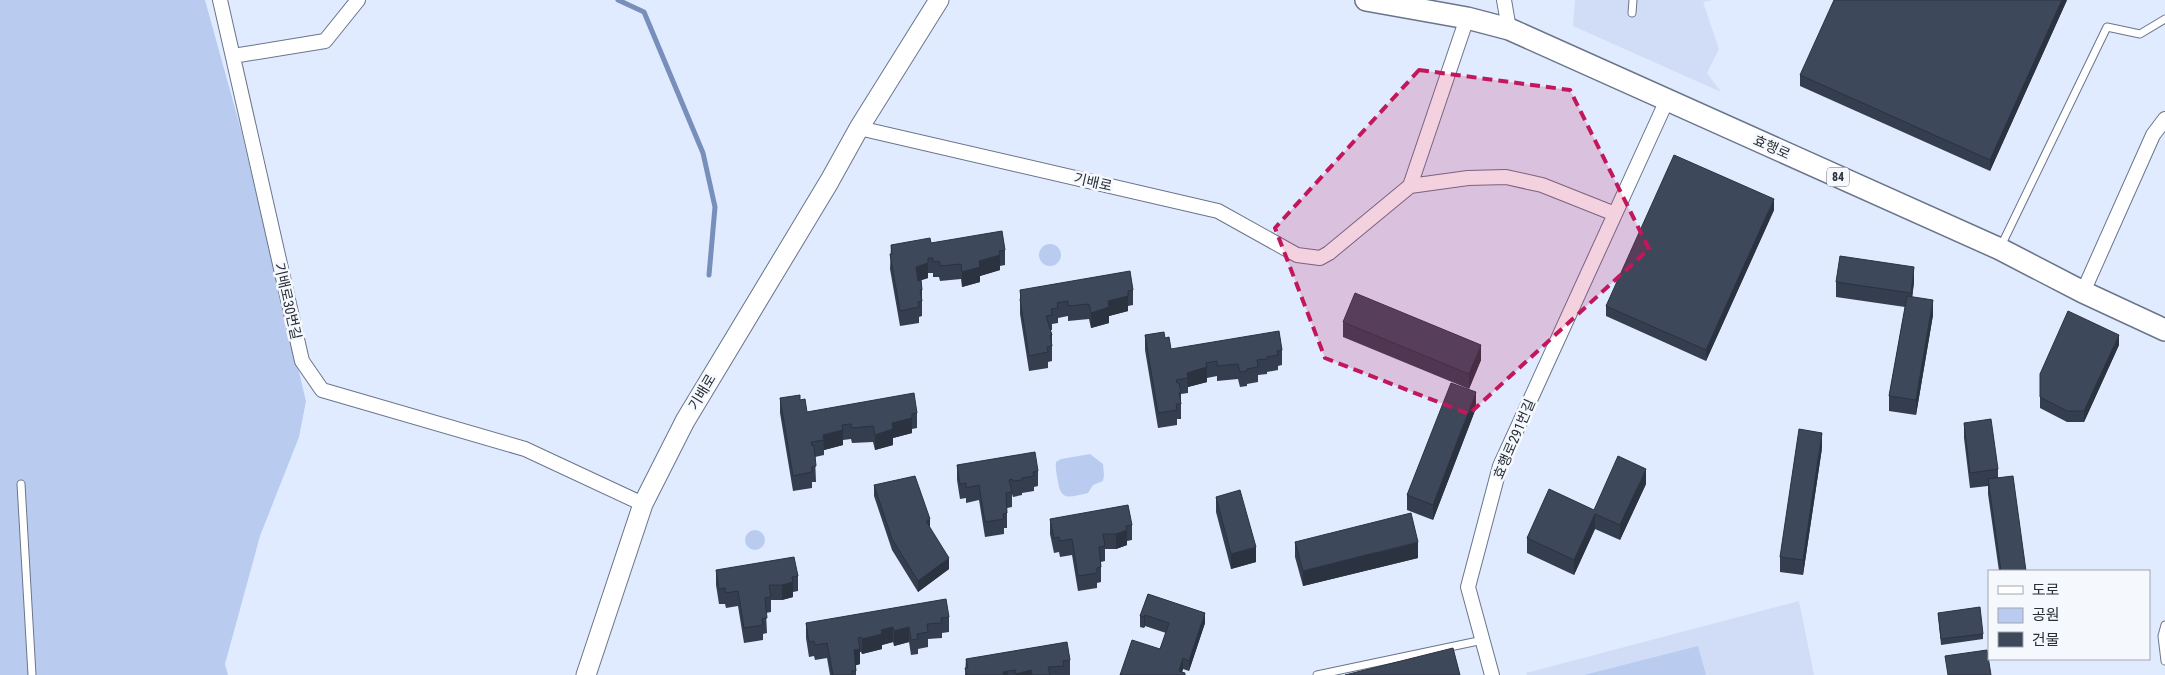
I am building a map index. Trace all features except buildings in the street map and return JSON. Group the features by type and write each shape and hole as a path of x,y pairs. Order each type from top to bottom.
{"main road":[{"name":"효행로","path":"1366,0 1468,18 1509,29 2000,249 2083,292 2165,330"}],"street":[{"name":"기배로30번길","path":"220,0 302,361 322,390 525,449 643,504"},
{"path":"233,56 325,41 358,0"},
{"name":"기배로","path":"586,675 643,504 685,421 824,190 859,128 938,0"},
{"path":"1504,0 1509,29"},
{"path":"1468,18 1410,186 1468,178 1506,177 1550,188 1615,214"},
{"name":"효행로291번길","path":"1492,675 1468,587 1500,466 1667,100"},
{"path":"2083,292 2153,136 2165,119"},
{"name":"기배로","path":"859,128 1218,211 1298,255 1320,258 1329,253 1410,186"}],"lane":[{"path":"1632,13 1633,0"},
{"path":"2000,249 2107,27 2140,34 2165,19"},
{"path":"21,484 32,675"},
{"path":"2165,625 2162,636 2165,661"},
{"path":"1317,675 1483,639"}],"highlighted area":[{"path":"1419,70 1570,90 1649,249 1469,414 1325,358 1275,228"}],"shaded area":[{"path":"1575,0 1714,0 1703,2 1719,49 1707,73 1721,92 1573,26"},
{"path":"1799,601 1814,675 1527,675 1526,673"}],"green space":[{"path":"0,0 205,0 241,130 306,401 299,437 260,536 225,664 228,675 0,675"},
{"path":"1050,244 1058,247 1061,255 1058,263 1050,266 1042,263 1039,255 1042,247"},
{"path":"1090,454 1103,464 1103,481 1093,485 1088,493 1065,496 1059,489 1056,462 1061,459"},
{"path":"755,530 762,533 765,540 762,547 755,550 748,547 745,540 748,533"},
{"path":"1698,646 1706,675 1584,675"}],"waterway":[{"path":"618,0 644,12 703,153 715,207 709,275"}]}
